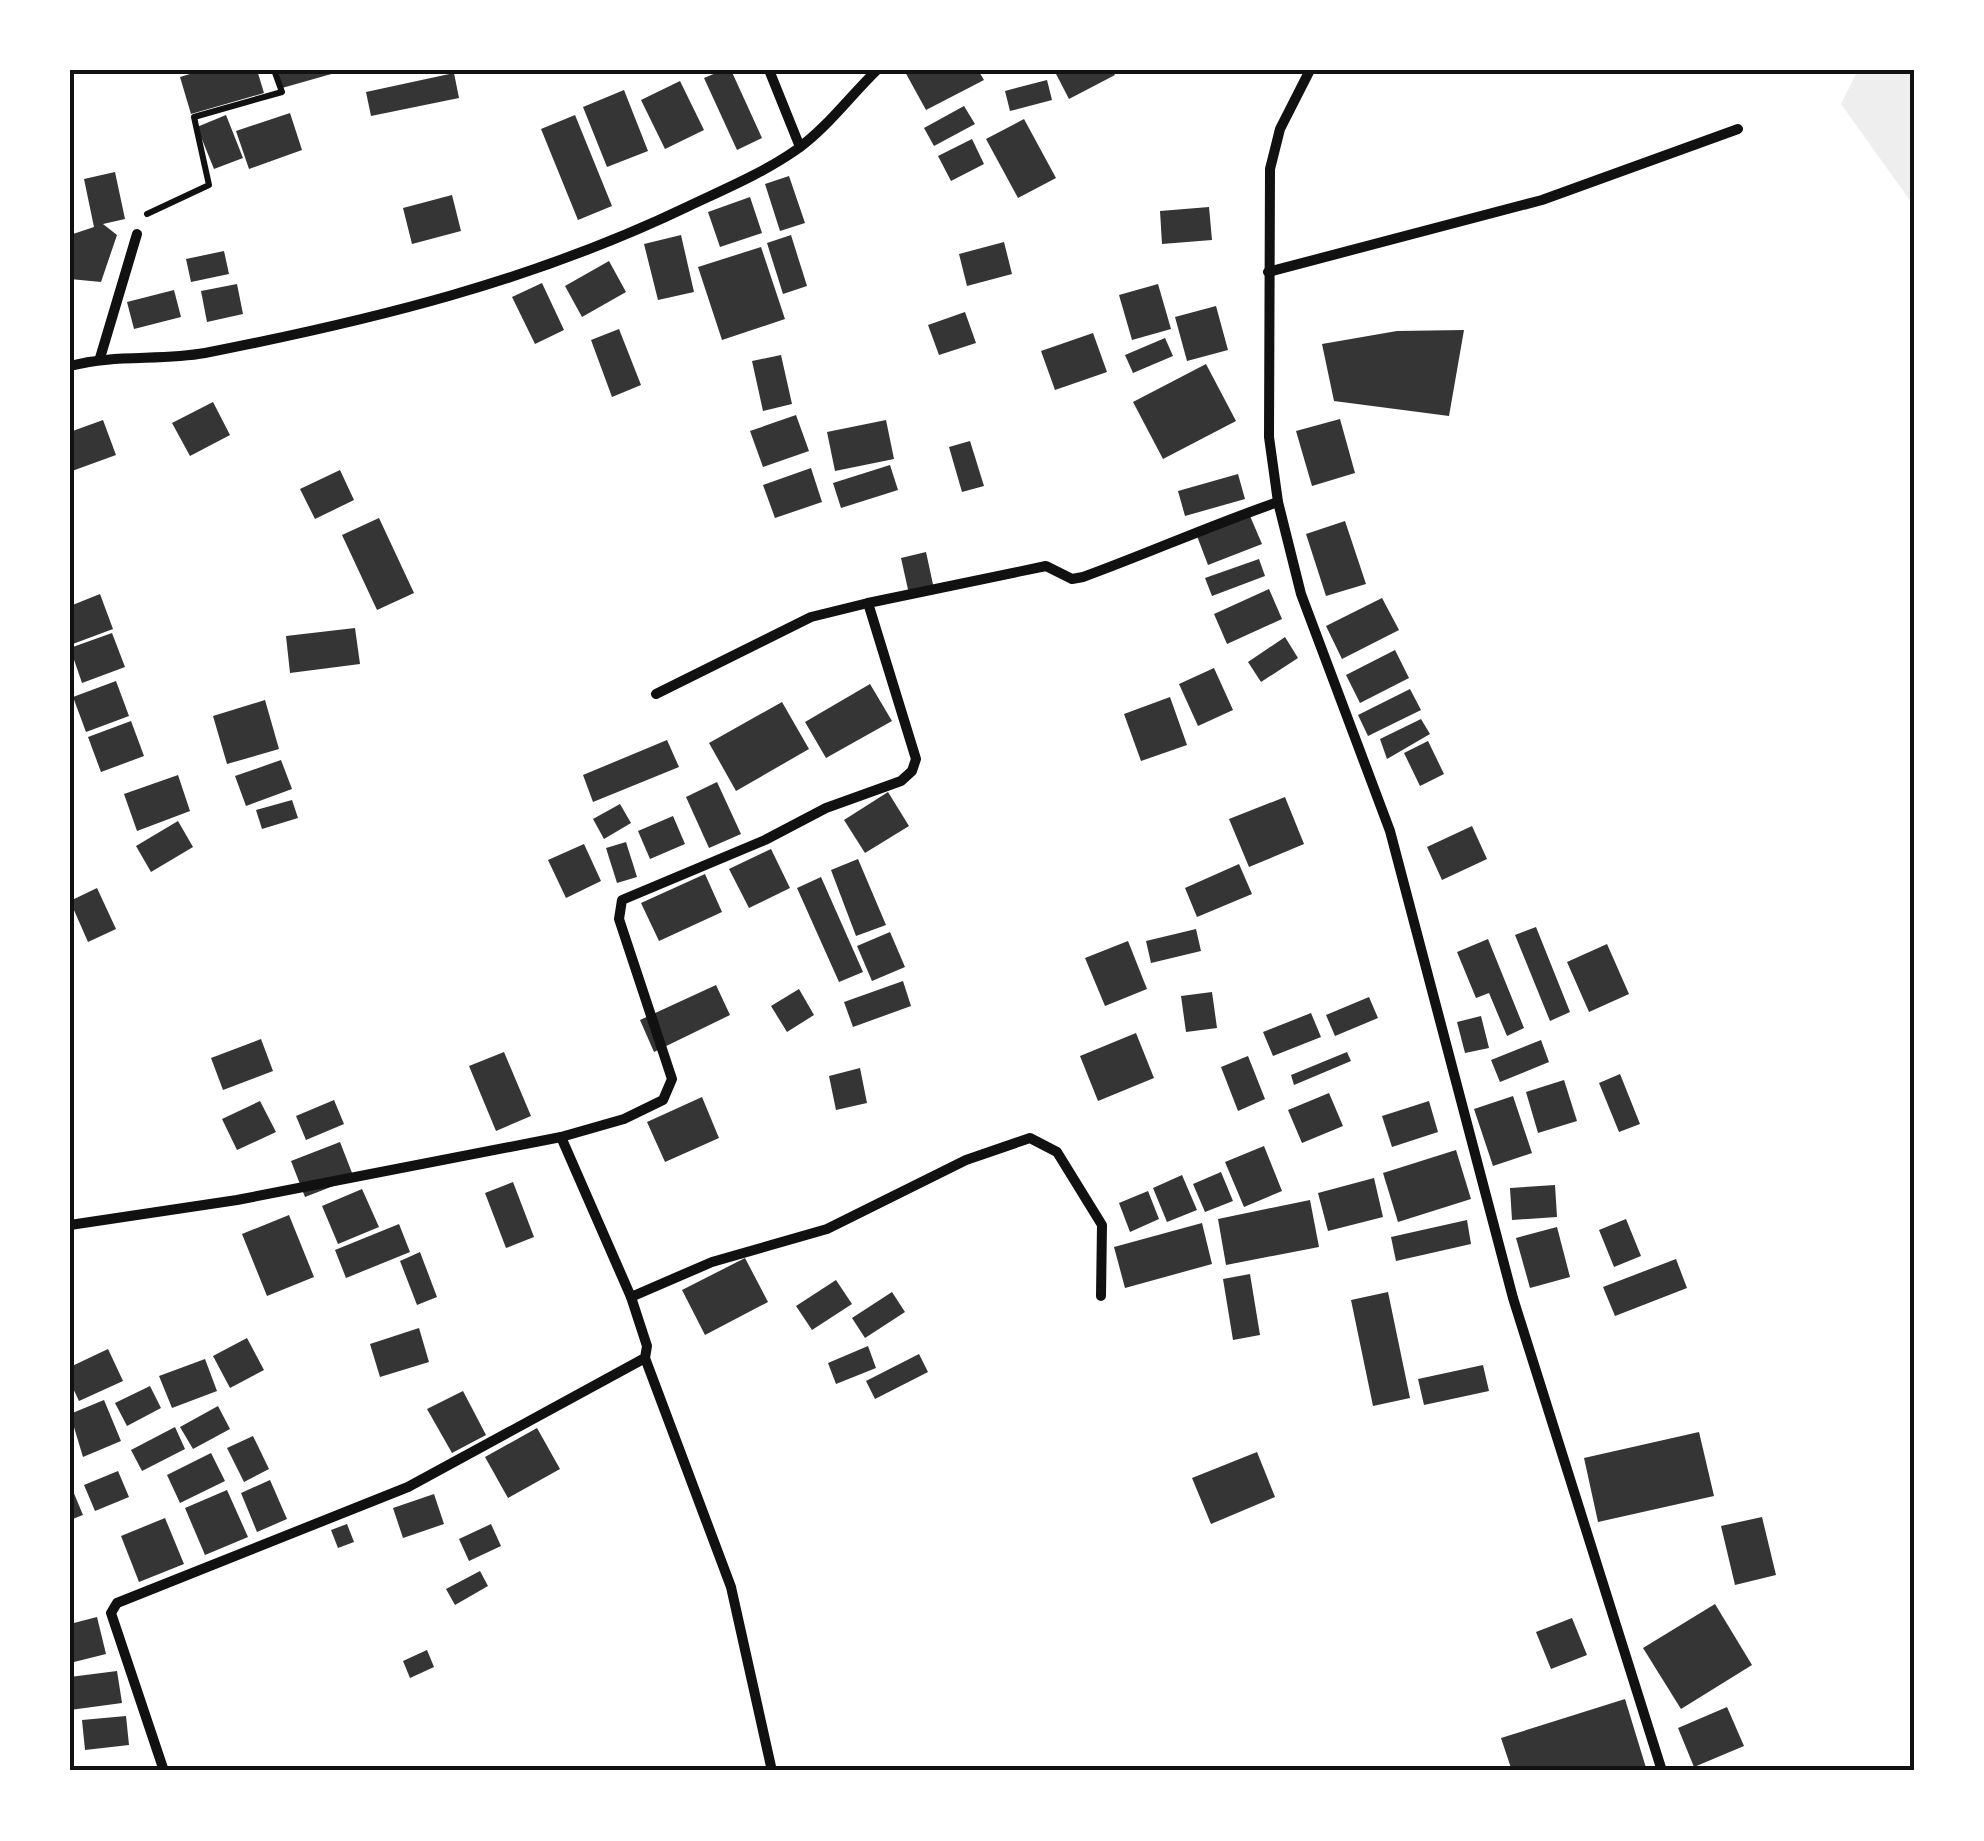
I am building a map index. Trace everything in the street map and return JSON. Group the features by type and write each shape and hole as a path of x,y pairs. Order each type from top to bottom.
{"street":[{"path":"769,70 800,147"},
{"path":"70,366 100,358 178,358 426,306 535,272 634,232 800,147 876,70"},
{"path":"1310,70 1280,129 1270,169 1269,438 1278,502 1301,594 1390,831 1513,1298 1662,1771"},
{"path":"1268,272 1542,200 1738,130"},
{"path":"100,358 137,234"},
{"path":"656,694 811,617 1046,566 1072,579 1083,578 1181,541 1200,529 1278,502"},
{"path":"70,1225 237,1200 561,1137 624,1119 663,1100 672,1079 619,919 622,900 765,840 826,808 901,781 916,764 868,603"},
{"path":"561,1137 631,1297 647,1346 645,1358 732,1587 772,1771"},
{"path":"631,1297 712,1262 828,1229 966,1160 1030,1138 1058,1152 1102,1226 1101,1296"},
{"path":"164,1771 111,1613 117,1603 408,1488 645,1358"}],"path":[{"path":"137,234 143,216 209,185 194,117 282,92 274,70"}],"shaded area":[{"path":"1858,70 1914,70 1914,206 1841,104"}],"building":[{"path":"203,70 257,70 264,93 191,114 180,77"},
{"path":"277,70 342,70 342,71 282,88"},
{"path":"731,70 762,138 737,150 704,78"},
{"path":"904,70 978,70 984,80 926,110"},
{"path":"1054,70 1112,70 1115,75 1069,99"},
{"path":"454,73 459,98 371,116 366,92"},
{"path":"1047,80 1052,100 1010,111 1005,91"},
{"path":"680,81 704,130 665,149 641,100"},
{"path":"624,90 648,151 607,167 583,107"},
{"path":"964,106 975,124 934,146 924,128"},
{"path":"290,113 302,150 249,169 236,131"},
{"path":"226,115 243,158 214,169 197,127"},
{"path":"575,115 612,206 578,220 541,129"},
{"path":"1024,119 1056,178 1018,198 986,139"},
{"path":"972,139 984,164 951,181 938,156"},
{"path":"115,172 125,219 103,224 117,235 101,282 70,279 70,235 94,227 84,179"},
{"path":"789,176 805,223 780,231 765,184"},
{"path":"452,195 461,231 412,244 403,208"},
{"path":"750,197 762,233 720,247 708,212"},
{"path":"1209,207 1212,240 1162,244 1160,211"},
{"path":"681,235 694,292 658,300 644,244"},
{"path":"791,235 807,286 783,294 767,243"},
{"path":"1004,242 1012,274 967,286 959,254"},
{"path":"761,247 785,319 722,340 698,267"},
{"path":"224,251 229,274 191,282 186,259"},
{"path":"609,261 626,292 582,317 565,286"},
{"path":"542,283 564,330 535,344 512,297"},
{"path":"237,284 243,314 207,322 201,291"},
{"path":"1158,284 1171,329 1132,340 1119,295"},
{"path":"174,290 181,317 134,329 127,302"},
{"path":"1216,306 1228,350 1187,361 1175,317"},
{"path":"965,312 976,343 939,355 928,325"},
{"path":"619,329 641,385 612,397 591,340"},
{"path":"1464,330 1449,416 1334,401 1322,344 1397,331"},
{"path":"1093,333 1107,372 1055,390 1041,351"},
{"path":"1165,338 1173,356 1133,373 1125,355"},
{"path":"781,355 792,404 763,411 752,361"},
{"path":"1206,364 1236,421 1163,459 1133,402"},
{"path":"213,402 230,435 190,456 172,423"},
{"path":"796,415 809,451 763,467 750,431"},
{"path":"1340,419 1355,473 1312,486 1296,431"},
{"path":"103,420 116,455 72,471 70,432"},
{"path":"886,420 894,459 835,471 827,432"},
{"path":"970,441 984,486 962,492 949,447"},
{"path":"890,465 898,490 841,508 833,483"},
{"path":"811,468 822,502 775,518 763,485"},
{"path":"340,470 354,500 315,519 300,489"},
{"path":"1238,474 1245,499 1185,516 1178,491"},
{"path":"1250,516 1262,544 1208,565 1197,536"},
{"path":"379,518 414,593 377,610 342,535"},
{"path":"1345,521 1366,584 1326,596 1306,534"},
{"path":"926,552 934,589 909,594 901,558"},
{"path":"1259,559 1265,576 1212,596 1205,578"},
{"path":"1269,589 1282,619 1227,644 1214,614"},
{"path":"100,594 113,629 70,645 70,606"},
{"path":"1382,598 1399,630 1342,659 1326,626"},
{"path":"355,628 360,664 290,673 286,636"},
{"path":"112,633 125,667 82,683 70,648"},
{"path":"1285,637 1298,658 1261,682 1248,662"},
{"path":"1395,650 1409,678 1360,703 1346,675"},
{"path":"1214,668 1233,710 1198,726 1179,684"},
{"path":"116,681 129,716 86,732 73,697"},
{"path":"870,684 892,721 826,758 805,722"},
{"path":"1410,689 1421,710 1368,736 1358,715"},
{"path":"1170,697 1187,745 1141,761 1124,714"},
{"path":"265,700 279,749 227,764 213,716"},
{"path":"782,702 809,749 736,791 709,743"},
{"path":"1421,719 1430,734 1387,759 1380,739"},
{"path":"131,721 144,756 101,772 88,737"},
{"path":"667,740 679,767 593,802 583,775"},
{"path":"1428,741 1444,774 1420,786 1404,753"},
{"path":"281,760 292,789 246,806 235,776"},
{"path":"178,775 190,811 137,831 124,794"},
{"path":"717,782 741,834 709,848 686,797"},
{"path":"888,792 909,826 865,853 844,820"},
{"path":"1285,797 1304,844 1249,867 1229,819"},
{"path":"292,800 298,818 262,829 256,810"},
{"path":"620,804 631,823 604,839 593,819"},
{"path":"673,816 685,844 650,859 638,831"},
{"path":"178,821 193,847 151,872 136,846"},
{"path":"1472,826 1487,859 1442,880 1427,847"},
{"path":"626,842 637,877 617,883 606,848"},
{"path":"584,844 601,881 566,898 548,860"},
{"path":"771,849 790,888 749,908 729,869"},
{"path":"858,859 886,925 856,936 831,870"},
{"path":"1239,864 1252,894 1197,917 1185,888"},
{"path":"705,874 722,912 659,941 641,903"},
{"path":"821,877 863,972 839,982 797,888"},
{"path":"97,888 116,929 88,942 70,901"},
{"path":"1536,927 1570,1012 1550,1021 1515,935"},
{"path":"1196,929 1201,951 1151,963 1146,941"},
{"path":"890,932 905,967 872,981 857,946"},
{"path":"1488,939 1524,1028 1507,1036 1489,993 1476,998 1457,952"},
{"path":"1128,941 1147,989 1105,1006 1085,958"},
{"path":"1607,944 1629,994 1589,1012 1567,962"},
{"path":"903,981 911,1006 853,1027 844,1002"},
{"path":"716,985 730,1015 654,1052 640,1020"},
{"path":"799,989 814,1015 787,1032 771,1006"},
{"path":"1212,992 1217,1028 1186,1032 1181,996"},
{"path":"1369,997 1378,1018 1335,1036 1326,1015"},
{"path":"1311,1013 1321,1037 1273,1056 1263,1032"},
{"path":"1481,1016 1489,1048 1465,1053 1457,1022"},
{"path":"1136,1033 1154,1078 1098,1101 1080,1056"},
{"path":"261,1039 273,1071 223,1090 211,1058"},
{"path":"1541,1040 1549,1062 1500,1082 1491,1060"},
{"path":"504,1052 531,1116 496,1131 469,1066"},
{"path":"1347,1052 1351,1061 1294,1085 1291,1075"},
{"path":"1248,1056 1265,1099 1238,1111 1221,1067"},
{"path":"860,1068 867,1103 836,1110 829,1076"},
{"path":"1620,1074 1640,1124 1619,1132 1599,1083"},
{"path":"1564,1080 1577,1121 1538,1133 1526,1092"},
{"path":"1329,1093 1343,1126 1302,1143 1288,1110"},
{"path":"1513,1096 1532,1153 1493,1166 1474,1109"},
{"path":"702,1097 719,1138 665,1162 647,1122"},
{"path":"334,1100 344,1124 306,1140 296,1116"},
{"path":"260,1101 276,1132 237,1150 222,1119"},
{"path":"1429,1101 1438,1132 1392,1147 1382,1116"},
{"path":"340,1142 354,1178 305,1197 291,1161"},
{"path":"1264,1146 1282,1191 1244,1207 1225,1162"},
{"path":"1456,1150 1471,1199 1398,1222 1383,1173"},
{"path":"1221,1172 1233,1201 1205,1212 1193,1184"},
{"path":"1182,1175 1197,1210 1167,1222 1153,1188"},
{"path":"1374,1178 1383,1217 1328,1231 1318,1193"},
{"path":"513,1182 534,1237 506,1248 485,1193"},
{"path":"1555,1185 1557,1217 1512,1220 1510,1188"},
{"path":"362,1189 379,1227 338,1244 322,1206"},
{"path":"1148,1191 1159,1219 1130,1232 1119,1203"},
{"path":"1310,1200 1319,1247 1226,1265 1218,1219"},
{"path":"289,1215 314,1277 267,1296 242,1234"},
{"path":"1626,1219 1641,1256 1614,1267 1599,1230"},
{"path":"1467,1220 1471,1244 1396,1261 1391,1237"},
{"path":"1202,1223 1212,1264 1125,1288 1114,1247"},
{"path":"399,1224 410,1252 346,1278 335,1250"},
{"path":"1557,1227 1570,1277 1530,1288 1516,1238"},
{"path":"420,1252 437,1297 417,1305 400,1261"},
{"path":"745,1258 768,1302 705,1335 682,1290"},
{"path":"1676,1259 1687,1288 1615,1316 1603,1287"},
{"path":"1250,1274 1260,1335 1233,1340 1223,1279"},
{"path":"836,1280 852,1304 812,1330 796,1306"},
{"path":"892,1292 905,1312 865,1338 852,1318"},
{"path":"1388,1292 1410,1398 1373,1406 1351,1300"},
{"path":"419,1328 429,1362 380,1377 370,1344"},
{"path":"247,1338 264,1370 230,1388 213,1356"},
{"path":"868,1346 876,1368 836,1384 828,1363"},
{"path":"108,1349 123,1381 79,1401 70,1382 70,1367"},
{"path":"919,1354 928,1372 875,1399 866,1381"},
{"path":"205,1359 217,1391 172,1408 159,1376"},
{"path":"1483,1365 1489,1391 1424,1405 1418,1379"},
{"path":"150,1386 161,1408 127,1426 115,1403"},
{"path":"463,1391 486,1435 452,1453 427,1409"},
{"path":"104,1400 121,1441 83,1457 70,1414"},
{"path":"218,1406 230,1429 193,1449 180,1427"},
{"path":"175,1427 185,1449 142,1471 131,1450"},
{"path":"537,1428 560,1469 508,1498 485,1457"},
{"path":"1699,1432 1714,1496 1598,1522 1584,1458"},
{"path":"253,1436 269,1469 244,1482 227,1448"},
{"path":"1257,1452 1275,1497 1211,1524 1192,1478"},
{"path":"211,1453 225,1481 180,1503 167,1475"},
{"path":"118,1471 129,1497 95,1511 84,1485"},
{"path":"270,1480 287,1519 257,1532 241,1493"},
{"path":"227,1490 248,1537 205,1555 185,1508"},
{"path":"73,1491 83,1515 70,1520 70,1492"},
{"path":"434,1494 444,1524 403,1538 393,1508"},
{"path":"1762,1517 1776,1575 1735,1585 1721,1526"},
{"path":"165,1518 184,1564 139,1582 121,1536"},
{"path":"347,1524 354,1542 338,1548 331,1530"},
{"path":"491,1524 501,1546 469,1561 459,1539"},
{"path":"480,1571 488,1586 455,1605 446,1589"},
{"path":"1715,1604 1752,1665 1681,1709 1643,1648"},
{"path":"97,1617 106,1654 70,1663 70,1624"},
{"path":"1572,1618 1587,1655 1551,1669 1536,1632"},
{"path":"427,1650 434,1667 410,1678 403,1661"},
{"path":"117,1671 122,1703 70,1710 70,1677"},
{"path":"1625,1699 1647,1771 1512,1771 1501,1738"},
{"path":"1727,1707 1744,1746 1694,1767 1678,1728"},
{"path":"126,1716 129,1745 85,1750 82,1720"}]}
